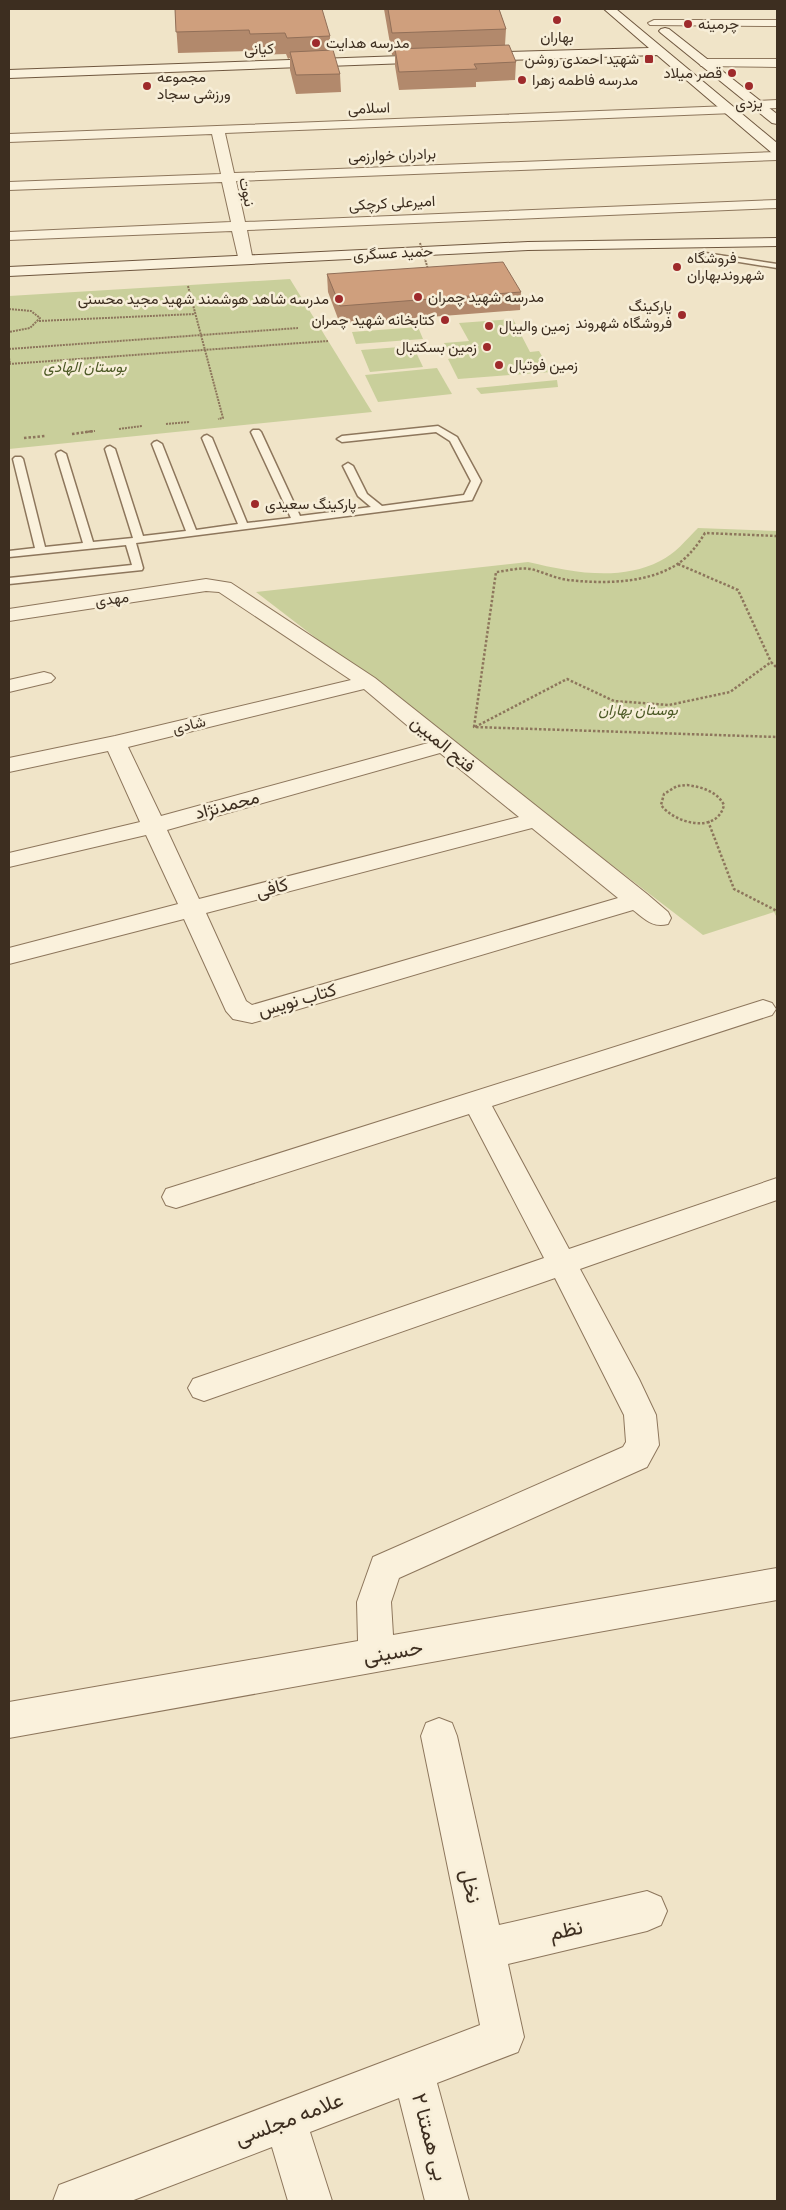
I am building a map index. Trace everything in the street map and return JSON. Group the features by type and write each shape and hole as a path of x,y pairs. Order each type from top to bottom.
{"street":[{"path":"610,9 777,150"},
{"path":"642,14 777,120"},
{"path":"654,23 777,23"},
{"path":"462,58 660,51"},
{"name":"کیانی","path":"9,74 443,58"},
{"path":"705,63 777,63"},
{"path":"757,105 777,104"},
{"name":"اسلامی","path":"9,138 730,110"},
{"name":"نبوت","path":"218,130 246,261"},
{"name":"برادران خوارزمی","path":"9,186 777,156"},
{"name":"امیرعلی کرچکی","path":"9,236 777,204"},
{"path":"706,248 777,234"},
{"name":"حمید عسگری","path":"9,282 537,258 777,242"},
{"name":"حمید عسگری","path":"9,272 528,246 706,248 777,255"},
{"path":"9,265 107,261 230,262"},
{"path":"148,280 258,271"},
{"name":"مهدی","path":"9,615 216,585"},
{"name":"فتح المبین","path":"216,585 224,587 368,682 535,820 659,918"},
{"path":"9,686 44,678"},
{"name":"شادی","path":"9,765 115,743 368,682"},
{"name":"کتاب نویس","path":"115,743 234,1005 242,1013 252,1014 638,900"},
{"name":"محمدنژاد","path":"9,860 153,826 444,745"},
{"name":"کافی","path":"9,956 535,820"},
{"path":"176,1197 763,1009"},
{"path":"376,1655 374,1602 384,1568 635,1457 643,1445 640,1415 628,1388 476,1101"},
{"path":"204,1388 777,1189"},
{"name":"حسینی","path":"9,1720 777,1584"},
{"name":"نخل","path":"439,1736 503,2037"},
{"name":"نظم","path":"484,1949 647,1910"},
{"name":"علامه مجلسی","path":"75,2201 503,2037"},
{"name":"بی همتنا ۲","path":"413,2072 447,2201"},
{"path":"285,2120 310,2201"}],"lane":[{"path":"706,248 777,266"},
{"path":"9,554 89,546 468,498 476,481 454,439 438,429 342,439"},
{"path":"256,432 297,520"},
{"path":"207,438 244,527"},
{"path":"157,444 192,533"},
{"path":"9,581 138,568 134,540 110,449"},
{"path":"62,454 89,546"},
{"path":"18,459 41,551"},
{"path":"348,466 363,496 380,509"}],"path":[{"path":"420,243 429,274"},
{"path":"185,277 223,418"},
{"path":"9,309 31,311 40,318 39,322"},
{"path":"9,332 30,328 39,322 195,314"},
{"path":"9,349 298,328"},
{"path":"9,358 9,364 328,341"},
{"path":"474,727 496,572 528,568 552,576 584,580 614,580 651,574 678,564 694,550 705,533 777,536"},
{"path":"678,564 738,590 771,662 777,668"},
{"path":"474,727 567,679 614,701 669,705 730,692 771,662"},
{"path":"474,727 777,737"},
{"path":"687,785 698,786 716,793 721,799 723,806 721,812 708,821 689,822 671,816 661,805 664,794 677,786 687,785"},
{"path":"708,821 734,889 777,911"}],"green space":[{"name":"بوستان الهادی","path":"290,279 372,412 9,449 9,296"},
{"path":"513,319 530,352 539,351 551,372 458,379 448,359 452,358 444,343 469,341 459,323"},
{"path":"418,327 423,339 356,344 352,332"},
{"path":"413,346 423,367 370,372 361,350"},
{"path":"437,368 452,394 378,402 365,375"},
{"path":"557,380 558,387 481,394 476,388"},
{"name":"بوستان بهاران","path":"698,528 777,531 777,918 774,912 703,935 256,592 528,562 578,572 612,573 628,571 644,567 671,555"}],"building":[{"path":"175,9 322,9 330,36 287,38 285,33 250,34 249,30 176,32"},
{"path":"388,9 499,9 506,29 392,33"},
{"path":"509,45 516,62 474,64 477,69 399,72 395,49"},
{"path":"333,50 340,74 296,75 290,52"},
{"path":"503,262 521,292 340,306 327,274"}],"place":[{"name":"بهاران","path":"557,20"},
{"name":"چرمینه","path":"688,24"},
{"name":"مدرسه هدایت","path":"316,43"},
{"name":"شهید احمدی روشن","path":"649,59"},
{"name":"قصر میلاد","path":"732,73"},
{"name":"مدرسه فاطمه زهرا","path":"522,80"},
{"name":"مجموعه ورزشی سجاد","path":"147,86"},
{"name":"یزدی","path":"749,86"},
{"name":"فروشگاه شهروندبهاران","path":"677,267"},
{"name":"مدرسه شهید چمران","path":"418,297"},
{"name":"مدرسه شاهد هوشمند شهید مجید محسنی","path":"339,299"},
{"name":"پارکینگ فروشگاه شهروند","path":"682,315"},
{"name":"کتابخانه شهید چمران","path":"445,320"},
{"name":"زمین والیبال","path":"489,326"},
{"name":"زمین بسکتبال","path":"487,347"},
{"name":"زمین فوتبال","path":"499,365"},
{"name":"پارکینگ سعیدی","path":"255,504"}]}
